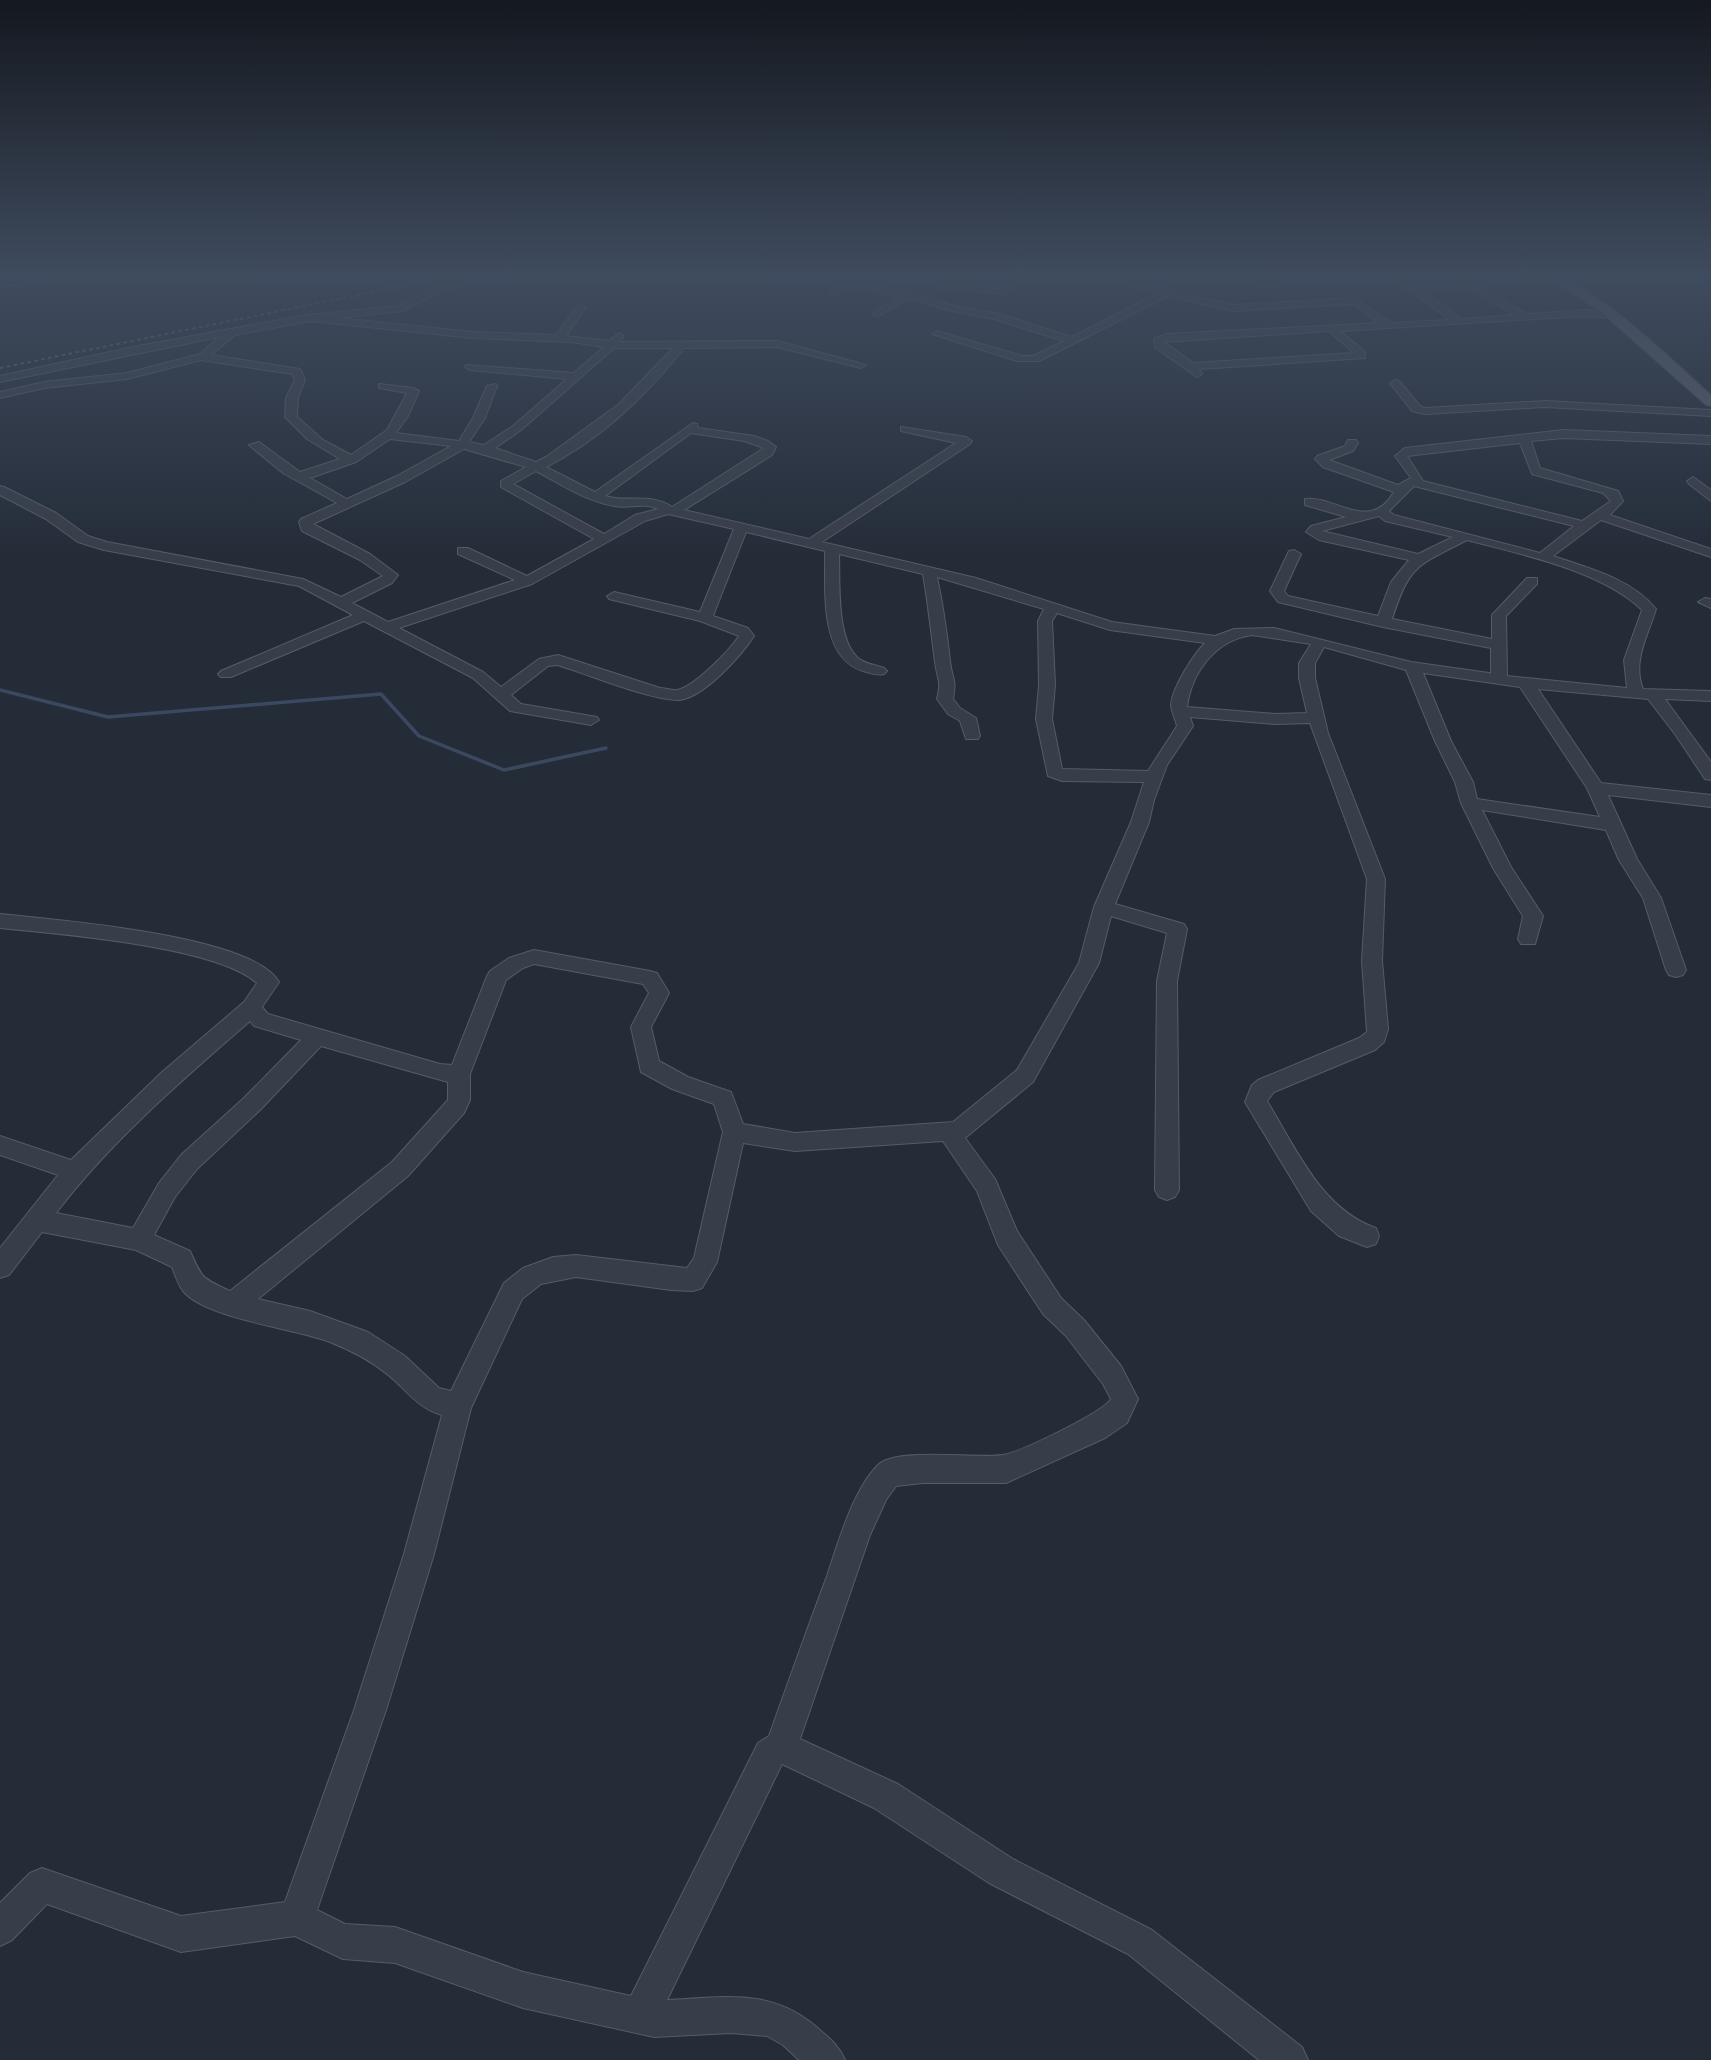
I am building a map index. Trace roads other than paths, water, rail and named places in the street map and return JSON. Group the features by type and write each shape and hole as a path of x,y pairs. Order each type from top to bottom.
{"main road":[{"path":"1673,368 1711,402"}],"street":[{"path":"0,379 49,368"},
{"path":"0,395 44,385 127,376 157,368"},
{"path":"275,368 296,372 300,380 292,398 292,420 332,451 352,459"},
{"path":"482,368 577,377"},
{"path":"488,448 517,428 587,368"},
{"path":"603,539 506,486 506,482 538,467 614,417 663,368"},
{"path":"1191,368 1215,368"},
{"path":"1395,383 1416,409 1424,411 1545,404 1711,414"},
{"path":"299,477 352,459 391,436 406,413 414,391 383,386"},
{"path":"342,602 387,580 391,575 365,557 305,525 310,519 401,479 462,444 478,418 492,386"},
{"path":"386,626 527,581 640,518 671,511 768,452 770,447 763,441 711,435 691,428 596,496"},
{"path":"812,543 966,441 905,429"},
{"path":"1421,559 1320,537 1313,532 1381,511 1396,499 1401,490 1418,477 1401,456 1405,452 1564,434 1711,440"},
{"path":"391,436 488,448 538,467 616,503 652,500 671,511 990,586 1117,628 1215,640 1235,632 1258,631 1320,642 1412,666 1499,679 1645,695 1711,696"},
{"path":"1522,439 1530,448 1532,466 1536,471 1614,494 1617,501 1601,516 1584,525 1542,558"},
{"path":"1352,443 1349,448 1321,458 1327,464 1401,490"},
{"path":"255,445 299,477 346,503"},
{"path":"1693,481 1711,497"},
{"path":"1413,482 1584,525"},
{"path":"0,490 51,516 93,543 197,565 291,580 342,602 478,676 516,708 591,720"},
{"path":"1310,502 1360,517"},
{"path":"1381,511 1390,519 1465,536 1607,580 1648,605 1646,618 1634,644 1631,681 1682,731 1709,772"},
{"path":"1601,516 1711,553"},
{"path":"705,618 742,527"},
{"path":"1383,623 1398,581 1421,559 1465,536"},
{"path":"832,548 832,596 841,642 847,655 855,663 879,671"},
{"path":"463,551 527,581"},
{"path":"1294,554 1278,591 1283,599 1308,608 1501,645"},
{"path":"929,571 943,666 949,680 945,699 954,711 968,718 972,736"},
{"path":"1499,679 1499,615 1532,581"},
{"path":"500,696 544,662 558,660 658,692 678,695 686,693 736,652 747,636 743,631 705,618 614,596"},
{"path":"1053,607 1045,621 1047,685 1044,719 1054,772 1062,776 1118,774 1154,777"},
{"path":"226,674 365,615"},
{"path":"734,1132 794,1142 958,1131 1025,1076 1089,963 1104,907 1140,822 1154,777 1185,726 1180,700 1199,660 1215,640"},
{"path":"1320,642 1307,669 1320,733 1376,879 1372,961 1378,1029 1377,1036 1367,1044 1266,1086 1260,1091 1256,1102 1319,1204 1348,1229 1367,1236"},
{"path":"1412,666 1443,741 1464,782 1470,803 1510,883 1520,894 1521,900 1530,907 1533,916 1528,939"},
{"path":"1525,682 1596,788 1628,860 1652,898 1676,970"},
{"path":"1180,711 1276,719 1317,718"},
{"path":"1596,788 1711,801"},
{"path":"1470,803 1613,825"},
{"path":"1104,907 1177,929 1167,981 1167,1190"},
{"path":"0,921 87,930 205,950 245,964 266,975 269,982 251,1008 169,1079 75,1171 0,1266"},
{"path":"232,1305 400,1169 456,1107 460,1074 486,1010 496,976 516,963 534,957 650,978 659,993 641,1027 649,1066 680,1083 723,1098 734,1132 705,1262 700,1273 692,1280 684,1280 594,1267 564,1268 541,1272 523,1280 513,1290 458,1406 419,1554 370,1710 297,1918"},
{"path":"251,1008 261,1020 440,1073 460,1074"},
{"path":"139,1240 167,1190 189,1162 252,1104 317,1037"},
{"path":"640,2016 769,1754 780,1747 857,1531 876,1490 889,1473 923,1469 1006,1469 1095,1428 1117,1414 1125,1399 1112,1375 1075,1328 1052,1306 1007,1237 987,1186 955,1143 951,1132"},
{"path":"0,1145 75,1171"},
{"path":"35,1220 139,1240 181,1259 190,1281 197,1288 232,1305 310,1323 359,1341 397,1365 432,1399 458,1406"},
{"path":"780,1747 886,1796 1001,1871 1140,1942 1289,2060"},
{"path":"0,1928 42,1885 181,1934 297,1918 343,1941 395,1945 523,1990 640,2016 654,2019 731,2015 782,2022 826,2060"}],"waterway":[{"path":"0,690 108,717 381,694 419,736 504,770 606,748"}]}
